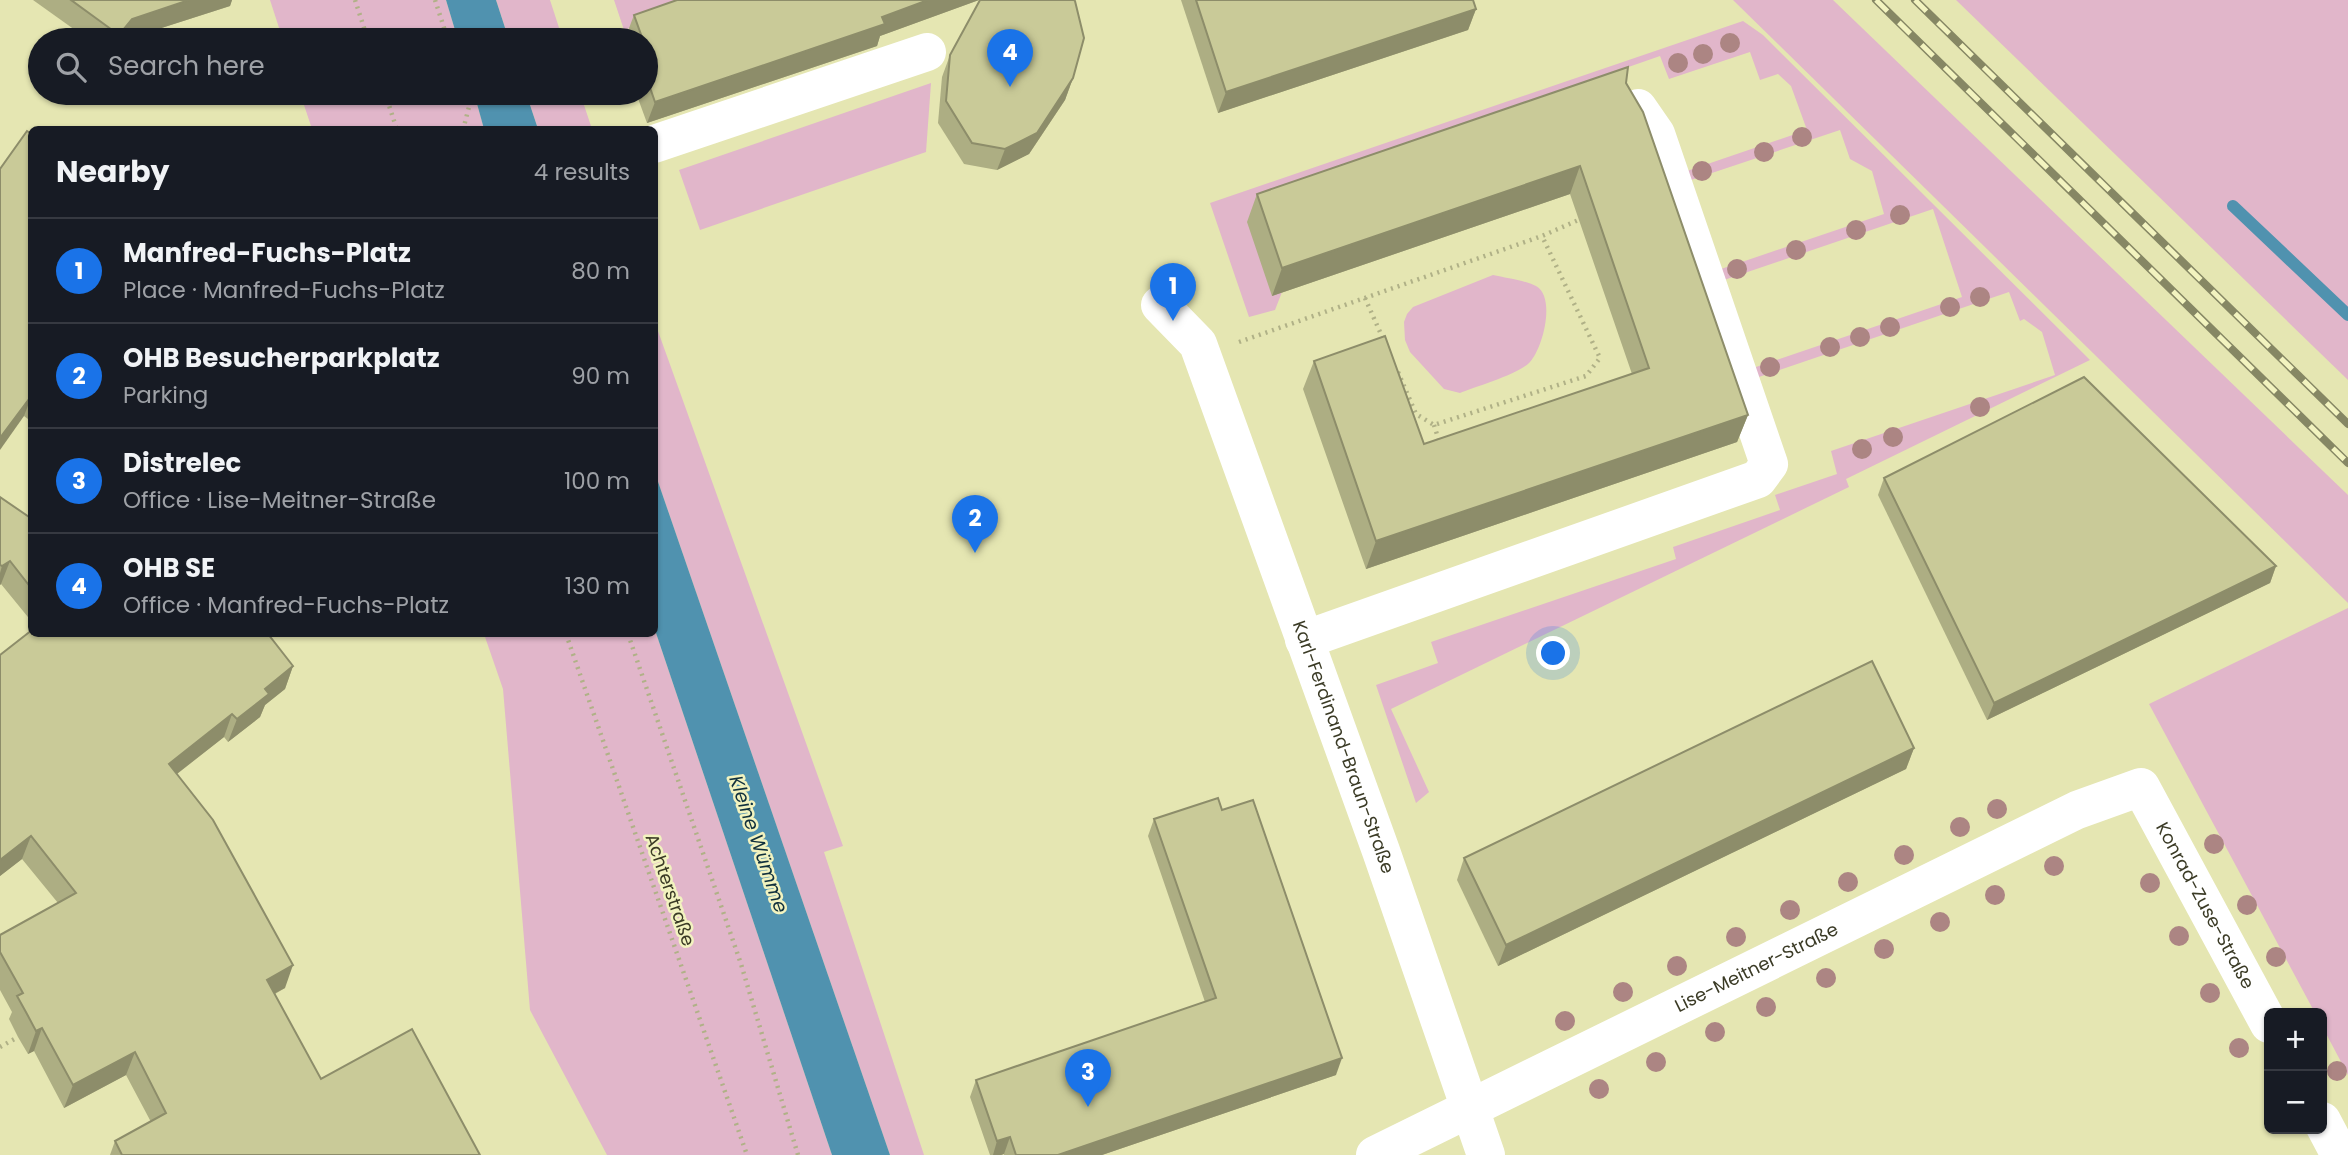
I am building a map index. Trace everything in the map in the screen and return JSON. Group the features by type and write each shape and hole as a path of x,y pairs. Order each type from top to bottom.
{"street":[{"path":"658,143 927,52"},
{"path":"1304,640 1758,479 1769,464 1656,134 1637,108"},
{"name":"Karl-Ferdinand-Braun-Straße","path":"1160,304 1198,344 1486,1155"},
{"name":"Lise-Meitner-Straße","path":"1375,1155 2077,810 2141,787"},
{"name":"Konrad-Zuse-Straße","path":"2141,787 2264,1015"},
{"path":"2327,1130 2340,1155"}],"path":[{"path":"355,0 364,28"},
{"path":"435,0 444,28"},
{"path":"389,105 396,126"},
{"path":"464,126 469,105"},
{"path":"1208,372 1365,298 1542,236 1589,216"},
{"path":"1434,425 1586,376 1600,358 1542,236"},
{"path":"1365,298 1385,344"},
{"path":"1396,368 1416,414 1434,425 1442,450"},
{"name":"Achterstraße","path":"567,637 747,1155"},
{"path":"629,637 741,964 797,1155"},
{"path":"0,1047 18,1037"}],"shaded area":[{"path":"270,0 446,0 454,28 279,28"},
{"path":"496,0 550,0 559,28 505,28"},
{"path":"614,0 714,0 630,28 623,28"},
{"path":"1733,0 1833,0 2348,495 2348,603"},
{"path":"1956,0 2348,0 2348,380"},
{"path":"1743,21 1763,35 2090,360 1846,479 1849,487 1391,709 1429,792 1416,803 1376,685 1438,663 1431,642 1676,559 1673,547 1780,510 1775,495 1837,474 1831,451 2055,375 2042,332 2024,319 2020,321 2009,292 1756,378 1753,368 1962,297 1933,209 1724,280 1721,269 1884,214 1872,171 1850,159 1840,130 1691,180 1687,171 1807,130 1791,86 1778,74 1760,80 1750,52 1669,79 1660,56 1617,71 1272,295 1282,292 1275,310 1249,317 1210,203"},
{"path":"931,83 926,152 700,230 679,170"},
{"path":"304,105 477,105 483,126 311,126"},
{"path":"530,105 584,105 591,126 537,126"},
{"path":"1493,275 1531,284 1542,292 1546,311 1539,346 1530,362 1508,375 1460,393 1444,389 1410,352 1405,340 1404,322 1407,314 1413,307"},
{"path":"658,331 843,846 824,852 924,1155 890,1155 658,482"},
{"path":"2348,608 2348,1075 2327,1035 2327,1008 2312,1008 2149,704"},
{"path":"485,637 657,637 832,1155 607,1155 530,1010 503,689"}],"water":[{"path":"446,0 496,0 505,28 454,28"},
{"path":"477,105 530,105 537,126 483,126"},
{"name":"Kleine Wümme","path":"658,482 890,1155 832,1155 657,637"}],"building":[{"path":"71,0 189,0 132,19 125,28 109,28"},
{"path":"677,0 928,0 882,17 885,24 658,101 658,28 639,28 634,15"},
{"path":"980,0 1074,0 1084,38 1073,78 1037,133 1005,149 972,143 946,101 950,55"},
{"path":"1196,0 1473,0 1476,9 1226,92"},
{"path":"1628,67 1626,83 1643,112 1748,415 1376,541 1314,361 1385,336 1424,444 1649,368 1580,166 1282,268 1257,194"},
{"path":"28,132 28,400 0,438 0,169"},
{"path":"2084,377 2276,566 1994,703 1884,478"},
{"path":"0,497 28,516 28,584 10,561 0,565"},
{"path":"28,633 28,637 270,637 293,666 265,689 269,694 237,719 232,714 169,764 213,820 293,965 267,980 321,1079 412,1029 480,1155 122,1155 115,1141 166,1113 135,1052 73,1085 42,1028 36,1031 17,996 23,993 0,952 0,935 76,893 31,836 0,860 0,655"},
{"path":"1872,661 1914,748 1506,945 1464,858"},
{"path":"1218,798 1222,810 1253,800 1342,1058 1058,1155 1016,1155 1010,1137 997,1141 976,1080 1216,998 1154,819"}],"waterway":[{"path":"2233,206 2348,315"}],"railway":[{"path":"1876,0 2348,463"},
{"path":"1915,0 2348,424"}],"place":[{"name":"OHB SE","path":"1010,87"},
{"name":"Manfred-Fuchs-Platz","path":"1173,321"},
{"name":"OHB Besucherparkplatz","path":"975,553"},
{"name":"Distrelec","path":"1088,1107"}]}
